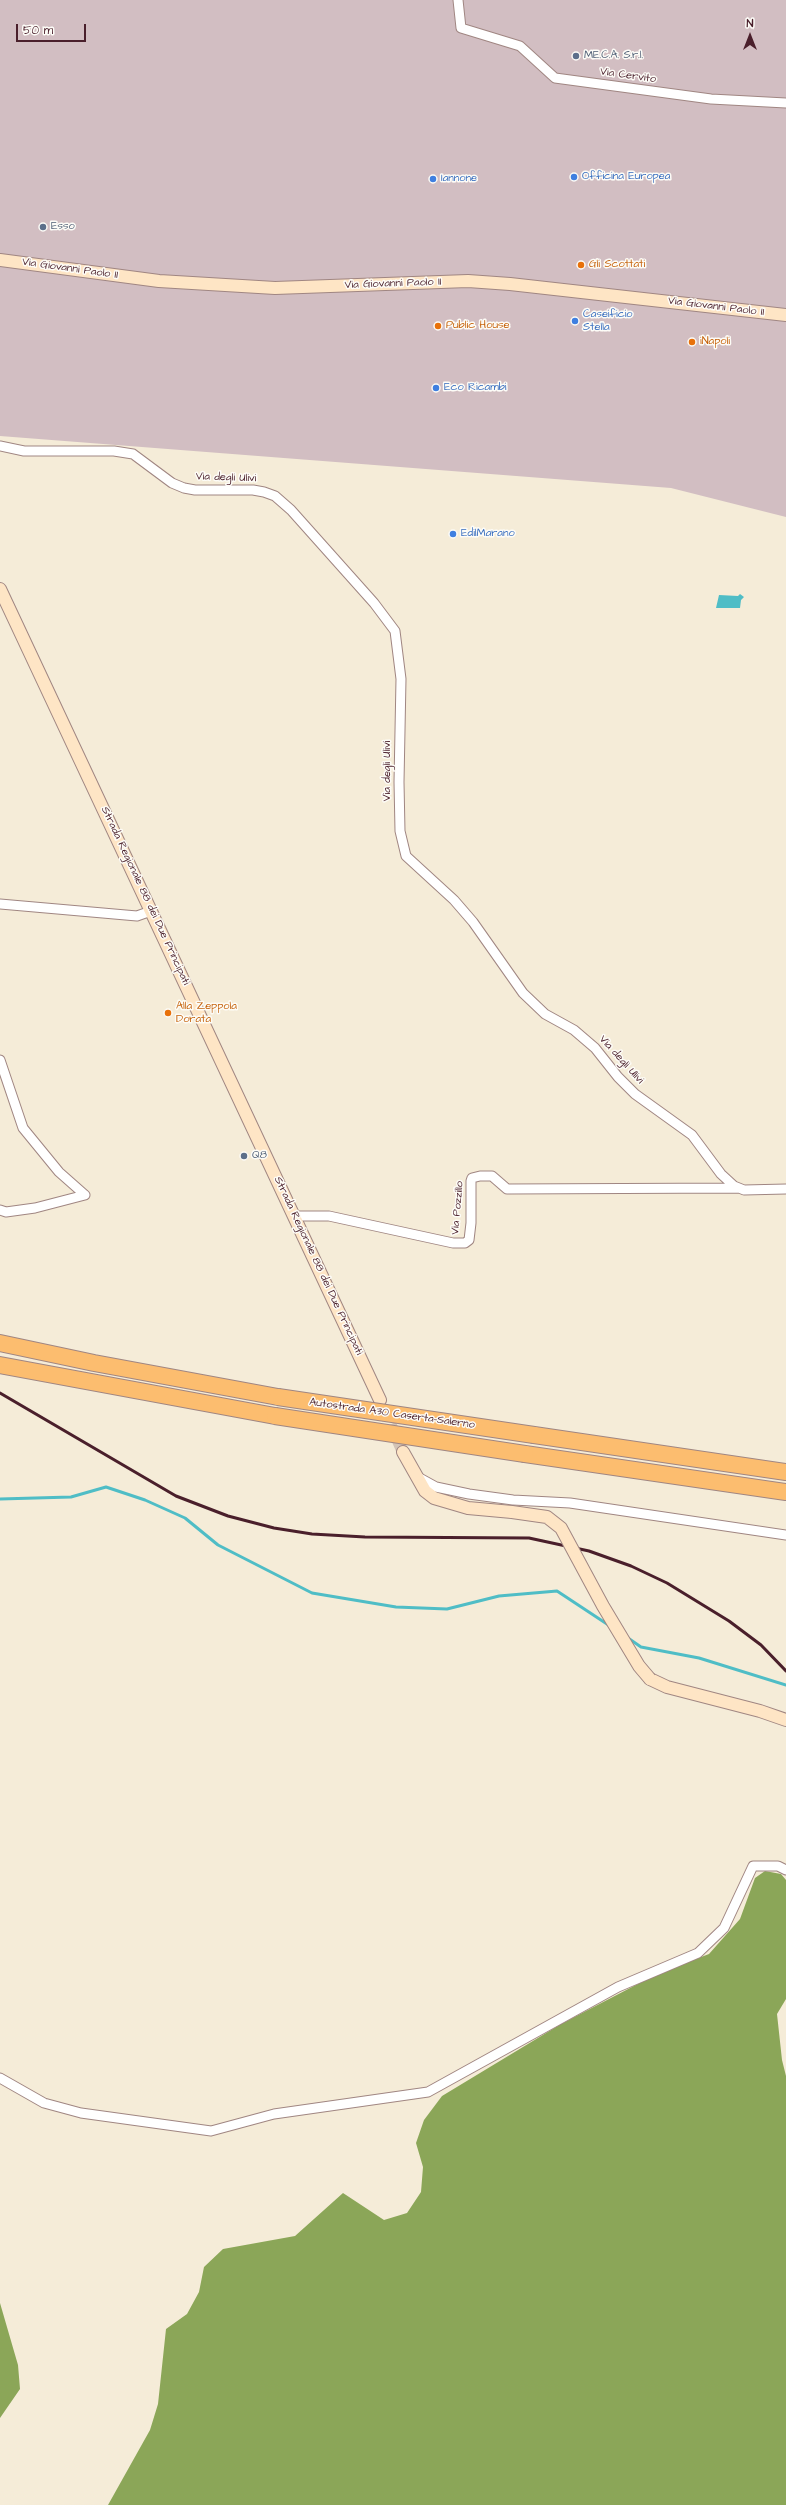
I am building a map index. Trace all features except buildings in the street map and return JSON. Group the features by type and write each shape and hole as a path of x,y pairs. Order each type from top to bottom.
{"highway":[{"name":"Autostrada A30 Caserta-Salerno","path":"0,1343 94,1363 278,1397 786,1472"},
{"name":"Autostrada A30 Caserta-Salerno","path":"0,1365 275,1416 786,1492"}],"main road":[{"name":"Via Giovanni Paolo II","path":"0,260 159,281 275,288 468,281 510,284 786,316"},
{"name":"Strada Regionale 88 dei Due Principati","path":"0,589 380,1400"},
{"path":"403,1452 425,1491 434,1498 468,1508 547,1517 561,1528 607,1612 639,1666 650,1679 667,1687 760,1711 786,1720"}],"street":[{"name":"Via Cervito","path":"458,0 461,28 520,46 555,78 711,99 786,103"},
{"name":"Via degli Ulivi","path":"0,446 24,451 114,451 132,454 172,483 184,488 195,490 245,489 264,492 275,496 290,510 374,603 395,631 401,679 399,782 400,831 406,856 454,900 473,922 523,993 545,1014 574,1030 595,1048 618,1077 635,1094 692,1135 721,1174 741,1188 759,1191 786,1189"},
{"path":"0,904 137,916 152,911"},
{"path":"0,1060 23,1128 59,1172 85,1195 35,1208 6,1212 0,1210"},
{"name":"Via Pozzillo","path":"295,1216 329,1216 453,1243 466,1243 469,1240 471,1223 471,1181 472,1178 480,1176 492,1176 508,1189 741,1188"},
{"path":"415,1475 436,1487 469,1494 513,1500 570,1503 786,1535"},
{"path":"0,2078 44,2103 81,2113 211,2131 274,2114 428,2092 618,1987 698,1953 724,1928 753,1866 778,1866 786,1870"}],"shaded area":[{"path":"0,0 786,0 786,517 671,488 0,436"}],"green space":[{"path":"765,1871 781,1874 786,1880 786,1999 777,2014 782,2060 786,2076 786,2505 108,2505 150,2430 158,2404 166,2329 187,2314 199,2292 204,2267 223,2249 295,2236 343,2193 384,2220 407,2213 421,2192 423,2167 416,2143 424,2120 442,2096 561,2024 657,1974 709,1954 740,1919 755,1878"},
{"path":"0,2303 18,2365 20,2389 0,2418"}],"water":[{"path":"740,594 744,597 741,600 740,608 716,608 719,595 738,596"}],"waterway":[{"path":"0,1499 71,1497 106,1487 145,1500 185,1518 218,1545 312,1593 396,1607 447,1609 499,1596 557,1591 610,1626"},
{"path":"628,1638 641,1647 699,1658 786,1685"}],"tunnel":[{"path":"383,1408 403,1452"}],"railway":[{"path":"0,1393 176,1496 228,1516 274,1528 312,1534 365,1537 529,1538 589,1551 631,1566 667,1583 729,1621 761,1645 786,1671"}],"place":[{"name":"ME.C.A. S.r.l.","path":"576,56"},
{"name":"Officina Europea","path":"574,177"},
{"name":"Iannone","path":"433,179"},
{"name":"Esso","path":"43,227"},
{"name":"Gli Scottati","path":"581,265"},
{"name":"Caseificio Stella","path":"575,321"},
{"name":"Public House","path":"438,326"},
{"name":"iNapoli","path":"692,342"},
{"name":"Eco Ricambi","path":"436,388"},
{"name":"EdilMarano","path":"453,534"},
{"name":"Alla Zeppola Dorata","path":"168,1013"},
{"name":"Q8","path":"244,1156"}]}
